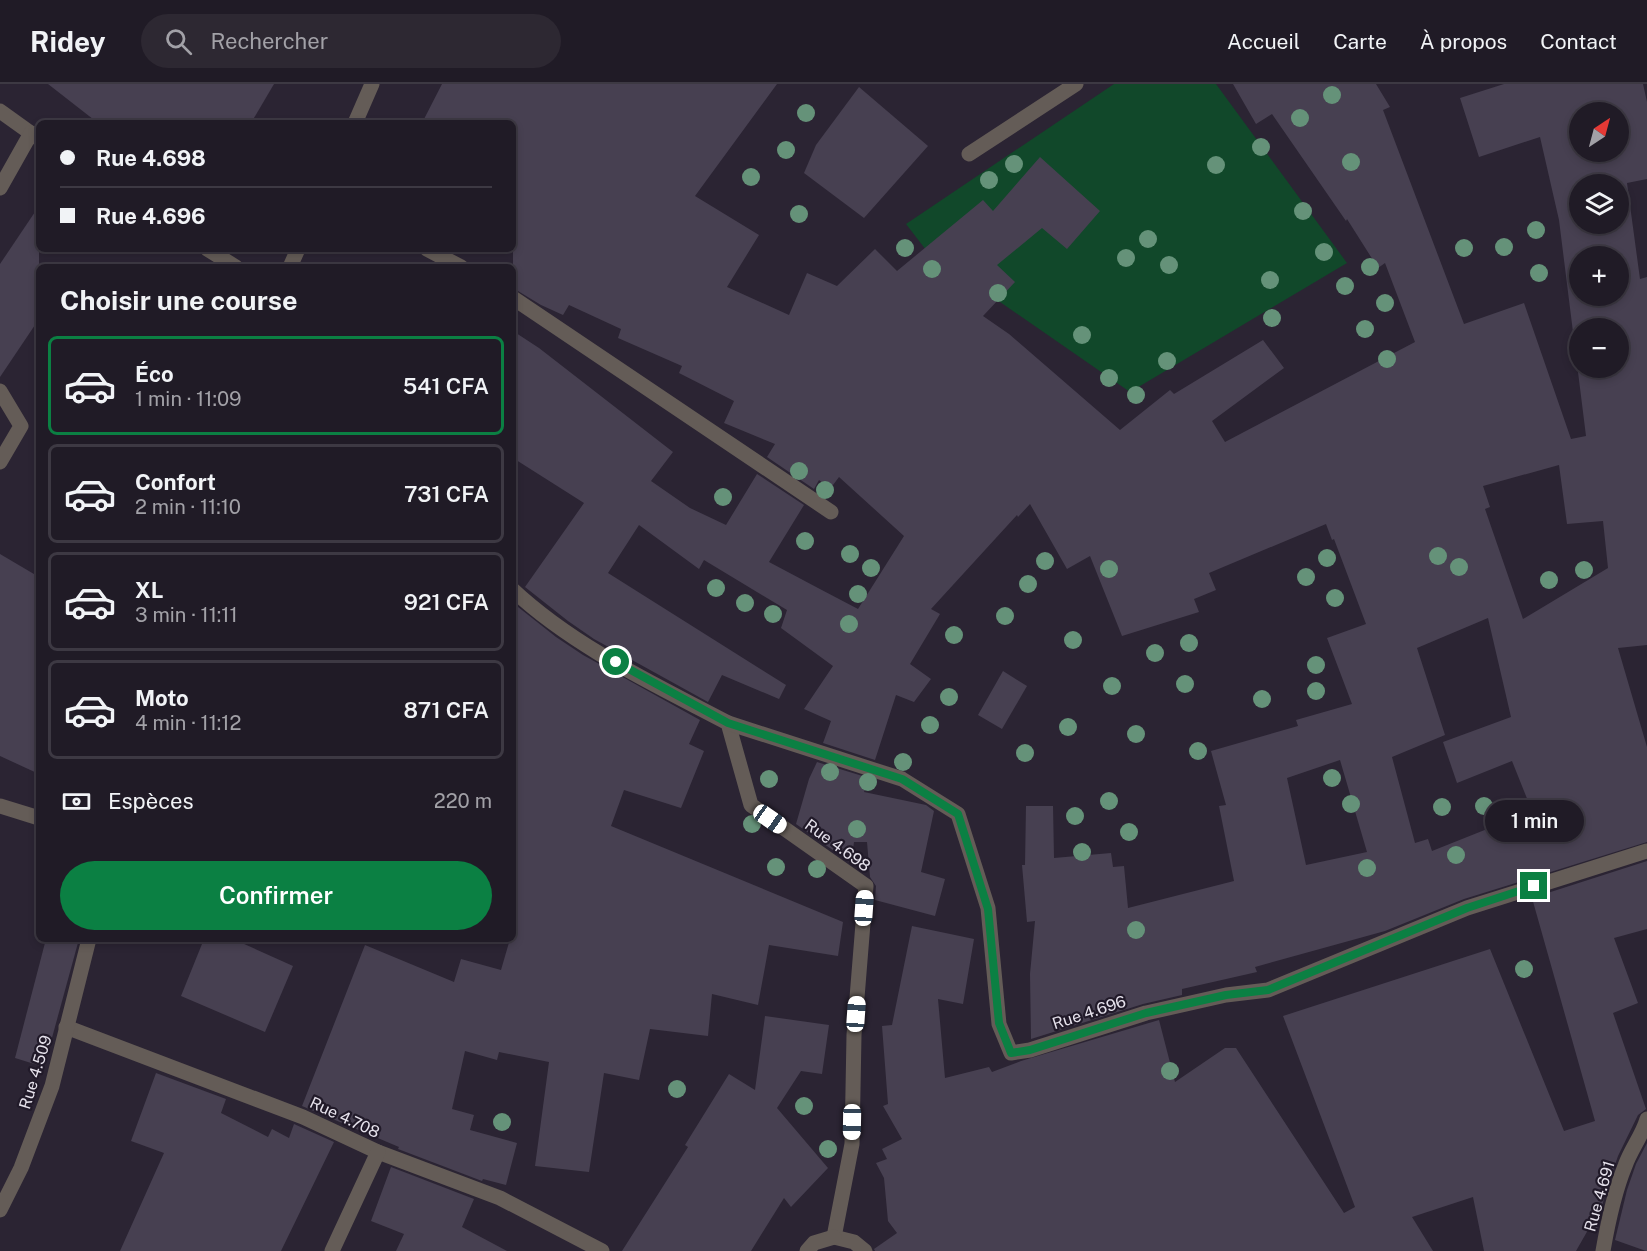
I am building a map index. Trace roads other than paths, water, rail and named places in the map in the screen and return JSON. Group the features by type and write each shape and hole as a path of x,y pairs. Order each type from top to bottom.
{"street":[{"path":"356,120 372,84"},
{"path":"969,154 1076,84"},
{"path":"0,111 35,136 0,188"},
{"path":"212,252 231,264"},
{"path":"434,252 456,264"},
{"path":"516,300 831,512"},
{"path":"0,391 21,426 0,462"},
{"path":"516,592 563,631 728,723"},
{"name":"Rue 4.696","path":"728,723 902,779 958,814 988,909 999,1023 1011,1053 1030,1050 1146,1013 1226,995 1268,990 1467,908 1647,851"},
{"name":"Rue 4.698","path":"728,723 751,805 866,886 854,1035 852,1144 834,1237"},
{"path":"0,806 36,817"},
{"name":"Rue 4.509","path":"0,1210 21,1168 52,1086 88,942"},
{"name":"Rue 4.708","path":"66,1027 303,1117 378,1152 500,1198 602,1251"},
{"name":"Rue 4.691","path":"1603,1251 1611,1208 1624,1167 1642,1134 1647,1119"},
{"path":"332,1251 378,1152"},
{"path":"807,1251 814,1243 834,1237 854,1242 865,1251"}]}
